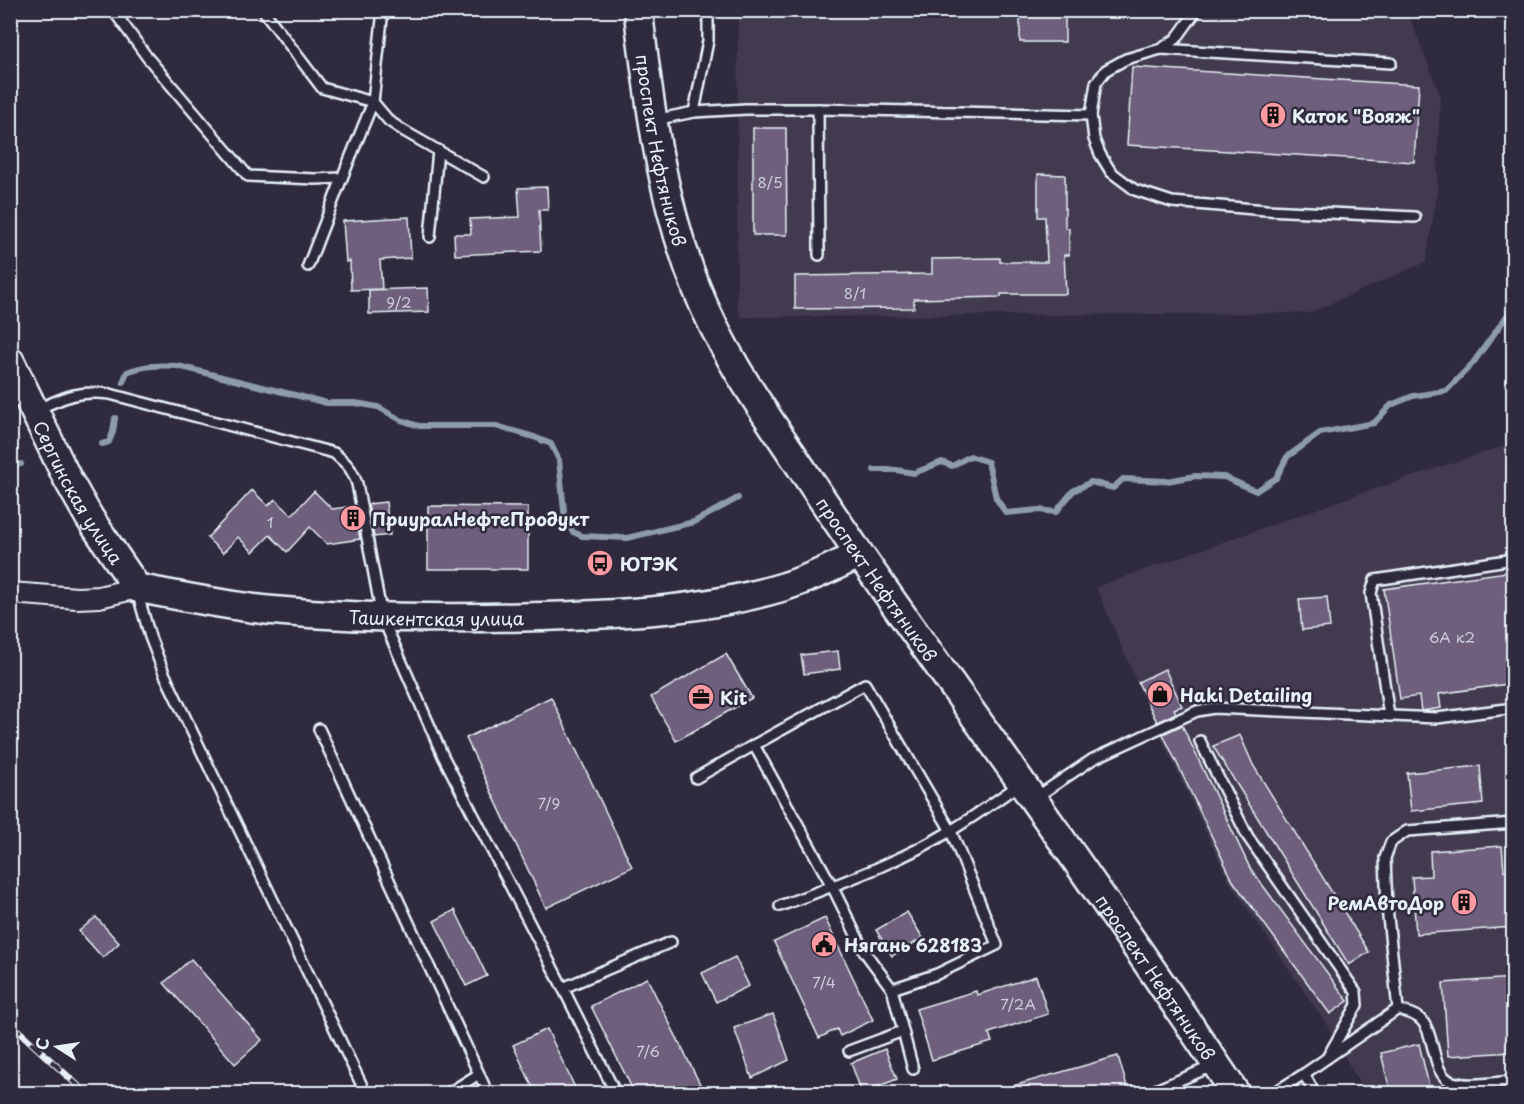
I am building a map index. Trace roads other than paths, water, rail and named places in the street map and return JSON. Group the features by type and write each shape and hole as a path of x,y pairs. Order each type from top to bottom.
{"main road":[{"name":"проспект Нефтяников","path":"638,10 661,172 680,243 698,291 726,351 858,555 1028,791 1236,1094"},
{"name":"Сергинская улица","path":"10,361 67,478 89,517 137,588"},
{"name":"Ташкентская улица","path":"137,588 221,604 322,615 455,619 602,615 726,601 785,586 816,575 858,555"}],"street":[{"name":"Ташкентская улица","path":"10,593 77,598 99,597 137,588"}],"lane":[{"path":"113,10 147,57 248,176 342,178"},
{"path":"263,10 322,88 373,102 389,121 484,177"},
{"path":"308,266 373,102 383,10"},
{"path":"694,112 708,41 708,10"},
{"path":"1197,10 1176,39 1161,49 1126,59 1106,70 1096,83 1091,115 1094,139 1111,172 1135,190 1172,202 1266,210 1415,217"},
{"path":"1161,49 1391,63"},
{"path":"652,120 694,112 746,109 1091,115"},
{"path":"818,109 819,255"},
{"path":"430,237 438,150"},
{"path":"35,411 63,397 94,392 110,394 333,453 353,471 382,617 443,756 616,1094"},
{"path":"1389,716 1371,593 1375,580 1514,559"},
{"path":"137,588 150,637 164,673 366,1094"},
{"path":"696,778 865,684 951,831 997,945 937,974 892,989"},
{"path":"780,906 900,857 1093,759 1197,711 1214,708 1437,718 1514,708"},
{"path":"319,729 488,1094"},
{"path":"1200,741 1248,837 1356,992 1357,1005 1327,1058"},
{"path":"754,745 832,886 864,951 892,989 913,1069"},
{"path":"1398,1009 1387,908 1385,858 1391,842 1407,831 1514,824"},
{"path":"563,988 671,942"},
{"path":"1272,1094 1398,1009"},
{"path":"1398,1009 1420,1018 1428,1030 1439,1069 1449,1082 1464,1084 1514,1081"},
{"path":"849,1051 903,1031"},
{"path":"1146,1094 1216,1064"},
{"path":"447,1094 479,1074"},
{"path":"1304,1074 1315,1094"}],"waterway":[{"path":"874,470 914,473 942,462 952,466 970,456 988,462 996,498 1006,513 1038,510 1056,512 1073,491 1091,482 1113,488 1123,479 1167,481 1195,476 1224,477 1256,491 1276,478 1287,457 1320,433 1374,423 1391,405 1413,396 1446,391 1473,363 1514,306"},
{"path":"123,382 127,372 133,370 152,366 178,366 327,403 356,403 378,407 401,420 419,426 496,426 534,437 551,444 559,460 565,521 573,532 582,536 627,538 694,522 738,498"},
{"path":"102,444 109,442 115,418"},
{"path":"10,465 21,464"}],"railway":[{"path":"10,1023 87,1094"}],"place":[{"name":"Каток \"Вояж\"","path":"1273,115"},
{"name":"ПриуралНефтеПродукт","path":"353,518"},
{"name":"ЮТЭК","path":"600,563"},
{"name":"Haki Detailing","path":"1160,694"},
{"name":"Kit","path":"701,697"},
{"name":"РемАвтоДор","path":"1464,902"},
{"name":"Нягань 628183","path":"824,944"}]}
